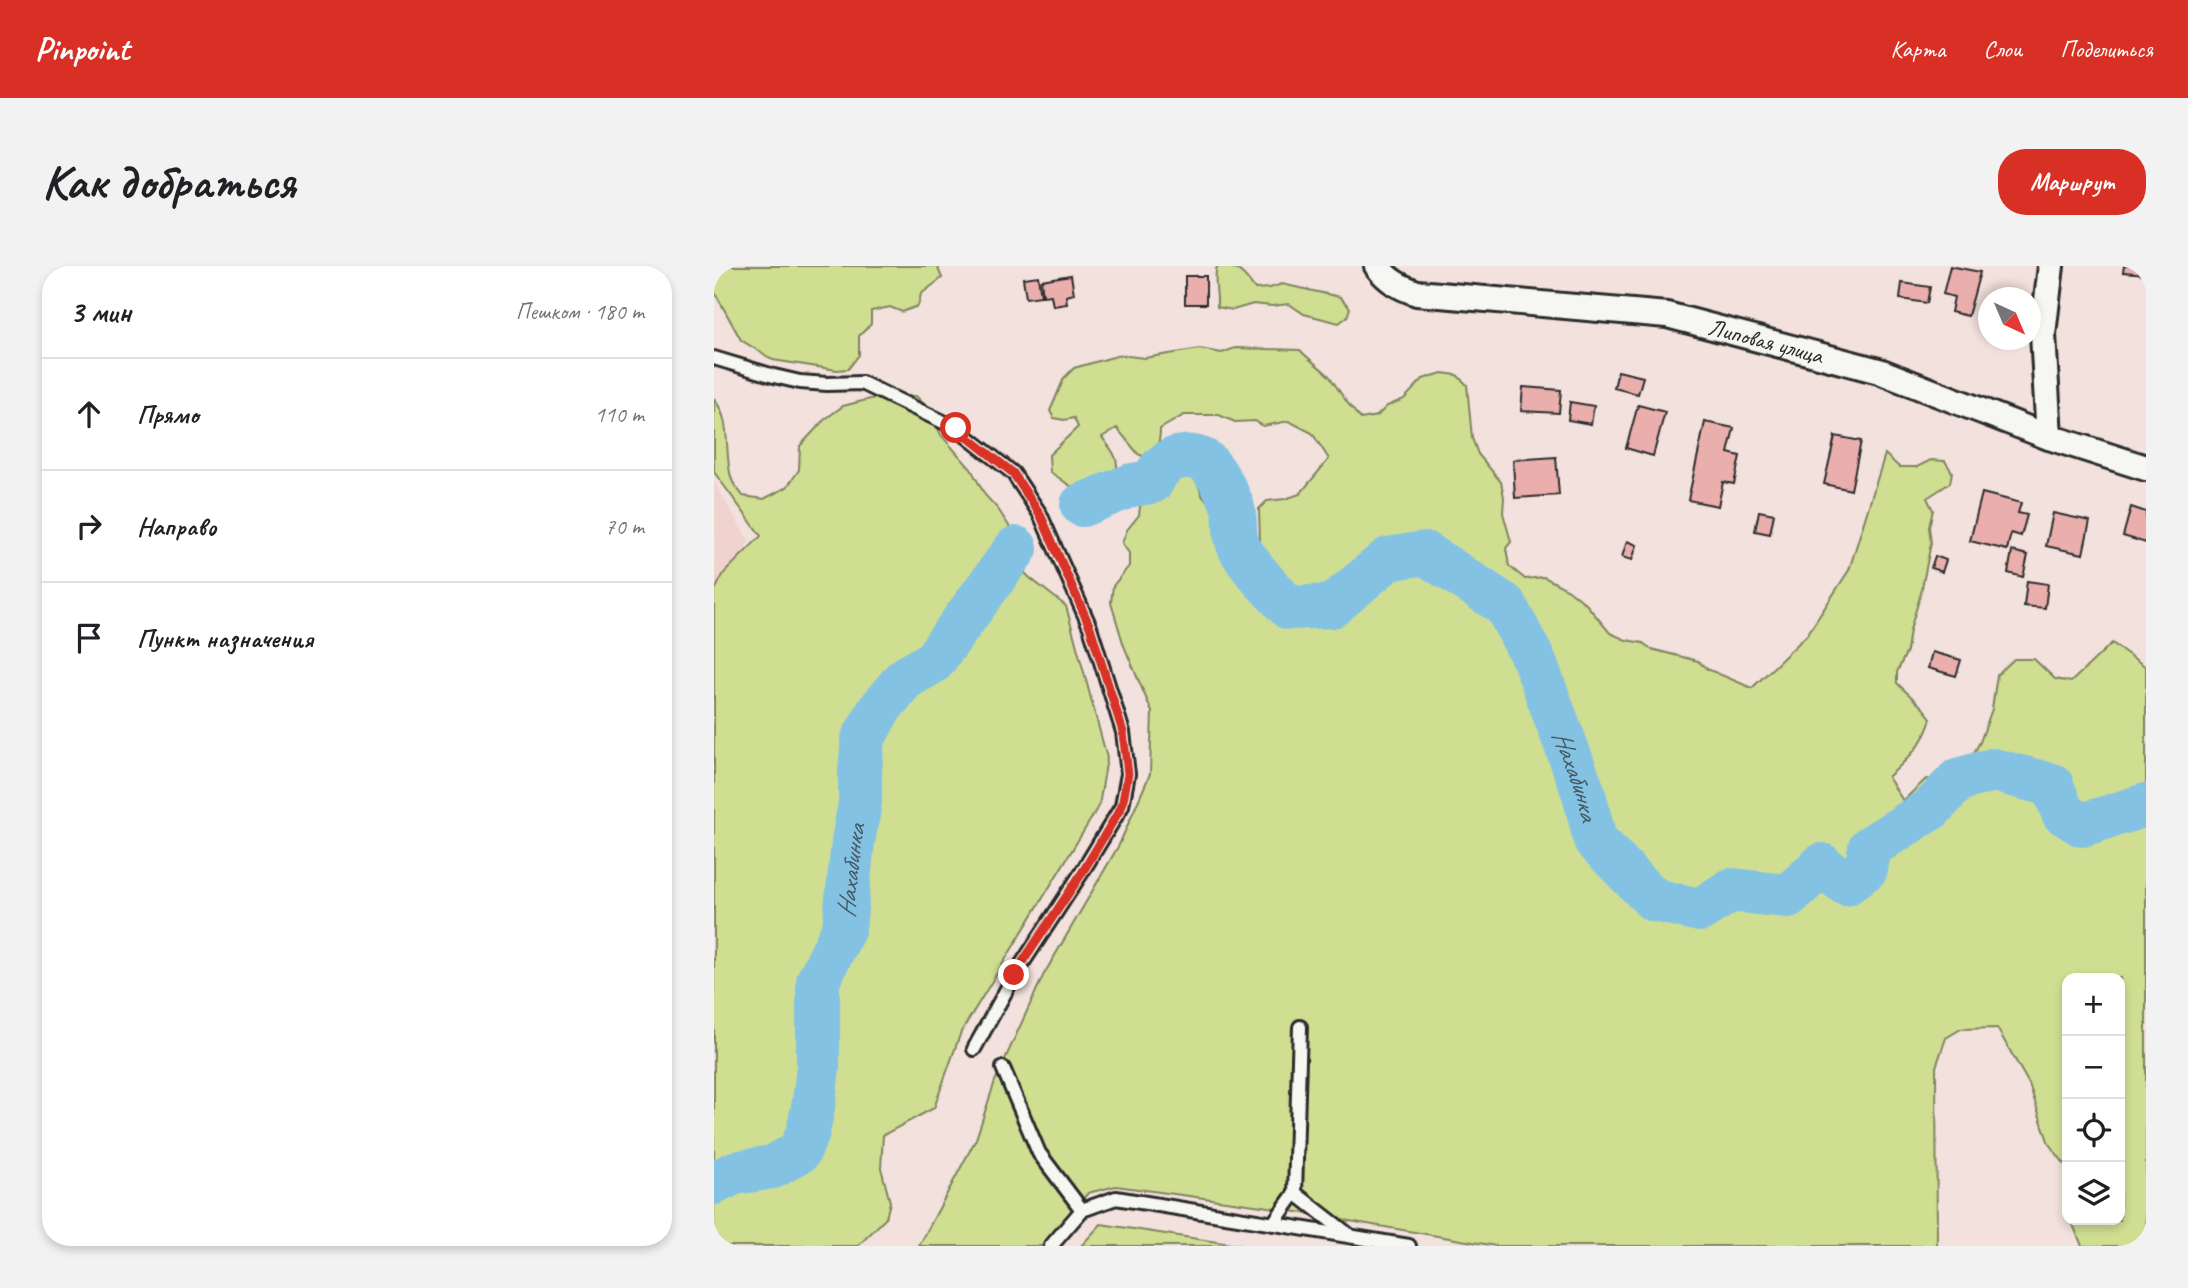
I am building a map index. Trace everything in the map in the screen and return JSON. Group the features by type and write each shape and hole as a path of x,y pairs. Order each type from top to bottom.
{"street":[{"name":"Липовая улица","path":"1377,266 1384,276 1397,285 1417,293 1667,315 1879,371 2049,437 2146,468"},
{"path":"2049,437 2043,334 2051,266"}],"lane":[{"path":"714,358 800,382 862,383 956,428 1013,473 1040,514 1090,627 1123,732 1128,774 1122,806 1082,873 1014,975 974,1049"},
{"path":"1273,1224 1295,1193 1300,1027"},
{"path":"1003,1068 1038,1153 1082,1210"},
{"path":"1295,1193 1351,1237"},
{"path":"1051,1246 1082,1210 1116,1198 1409,1246"}],"shaded area":[{"path":"714,482 749,541 714,607"}],"green space":[{"path":"714,266 937,266 942,278 921,294 918,306 902,312 890,307 871,311 871,324 859,336 859,355 848,369 837,370 773,360 741,340 714,291"},
{"path":"1217,266 1239,271 1255,289 1282,284 1340,297 1350,308 1347,317 1339,323 1304,314 1289,304 1253,304 1233,310 1217,307"},
{"path":"1235,348 1300,350 1330,377 1361,419 1377,416 1387,406 1404,399 1423,379 1442,373 1457,375 1467,385 1472,438 1478,454 1501,482 1503,513 1511,542 1506,548 1509,566 1525,579 1544,577 1569,590 1586,604 1610,633 1643,643 1651,649 1698,661 1707,669 1752,688 1807,635 1849,570 1885,454 1899,467 1917,467 1931,460 1945,461 1952,472 1950,483 1927,498 1933,510 1929,527 1931,543 1907,651 1897,672 1897,683 1931,718 1920,743 1888,777 1903,801 1926,779 1942,780 1972,756 1992,709 1997,675 2014,659 2034,659 2055,679 2071,682 2112,643 2146,667 2146,1246 2082,1246 2073,1225 2125,1225 2125,973 2062,973 2062,1161 2049,1144 2029,1084 1997,1028 1961,1029 1946,1038 1936,1067 1937,1246 1496,1246 1262,1206 1116,1186 1088,1193 1042,1246 919,1246 976,1139 995,1081 1043,976 1119,845 1150,774 1152,712 1124,646 1111,603 1113,586 1129,566 1129,553 1122,543 1127,530 1139,515 1141,499 1138,475 1149,465 1184,468 1197,482 1203,497 1215,506 1231,527 1230,541 1254,564 1260,542 1259,509 1267,501 1300,494 1329,459 1312,433 1289,421 1263,426 1255,421 1235,422 1219,415 1184,415 1160,429 1157,446 1147,458 1138,454 1117,428 1102,437 1115,457 1117,465 1114,479 1098,491 1085,492 1050,472 1049,455 1078,427 1074,418 1054,418 1050,411 1064,378 1074,368 1120,355 1144,358 1200,349 1222,353"},
{"path":"882,396 916,396 930,410 941,435 971,469 985,495 1011,529 1010,558 1030,578 1066,606 1107,758 1099,806 961,1032 934,1108 883,1135 881,1168 890,1202 886,1218 858,1246 714,1246 714,592 724,573 761,536 714,472 714,399 723,417 733,482 743,496 764,499 787,487 799,470 800,446 824,420 843,406"},
{"path":"1101,1224 1243,1246 1081,1246"}],"building":[{"path":"1950,266 1980,272 1968,316 1951,312 1954,297 1943,294"},
{"path":"2124,266 2146,266 2146,274 2123,272"},
{"path":"1071,275 1074,294 1066,296 1067,304 1053,306 1051,295 1043,296 1041,280"},
{"path":"1038,276 1041,296 1026,298 1023,278"},
{"path":"1185,276 1206,276 1206,304 1185,304"},
{"path":"1902,283 1930,287 1927,303 1900,299"},
{"path":"1618,371 1643,377 1638,394 1614,388"},
{"path":"1523,387 1561,390 1559,413 1521,411"},
{"path":"1570,402 1594,406 1591,424 1568,420"},
{"path":"1638,405 1665,412 1653,456 1626,448"},
{"path":"1705,422 1734,428 1728,453 1740,456 1734,484 1723,482 1718,506 1688,500"},
{"path":"1835,436 1861,441 1851,490 1824,484"},
{"path":"1556,457 1559,495 1515,498 1513,460"},
{"path":"1982,493 2021,503 2018,513 2027,515 2021,536 2011,533 2007,550 1970,541"},
{"path":"2131,507 2146,512 2146,543 2123,536"},
{"path":"1759,511 1774,514 1770,534 1755,531"},
{"path":"2053,513 2090,521 2083,554 2046,546"},
{"path":"1627,541 1637,545 1632,560 1622,557"},
{"path":"2012,551 2028,555 2023,577 2008,573"},
{"path":"1935,556 1946,560 1942,572 1931,568"},
{"path":"2027,581 2048,584 2045,608 2024,606"},
{"path":"1932,652 1961,660 1956,676 1928,668"}],"waterway":[{"name":"Нахабинка","path":"1082,505 1132,485 1152,482 1161,468 1173,459 1197,458 1209,465 1227,492 1233,507 1236,540 1240,549 1257,573 1289,608 1332,606 1388,559 1425,553 1505,605 1535,662 1584,794 1595,840 1654,900 1700,910 1731,890 1788,896 1822,865 1846,884 1866,869 1870,847 1932,808 1958,780 1993,770 2052,785 2063,813 2082,825 2146,805"},
{"name":"Нахабинка","path":"714,1183 735,1173 773,1167 799,1152 808,1132 818,1067 818,981 844,928 860,803 863,739 879,710 904,679 933,662 1016,548"}],"route":[{"path":"956,428 1013,473 1040,514 1090,627 1123,732 1128,774 1122,806 1082,873 1014,975"}]}
